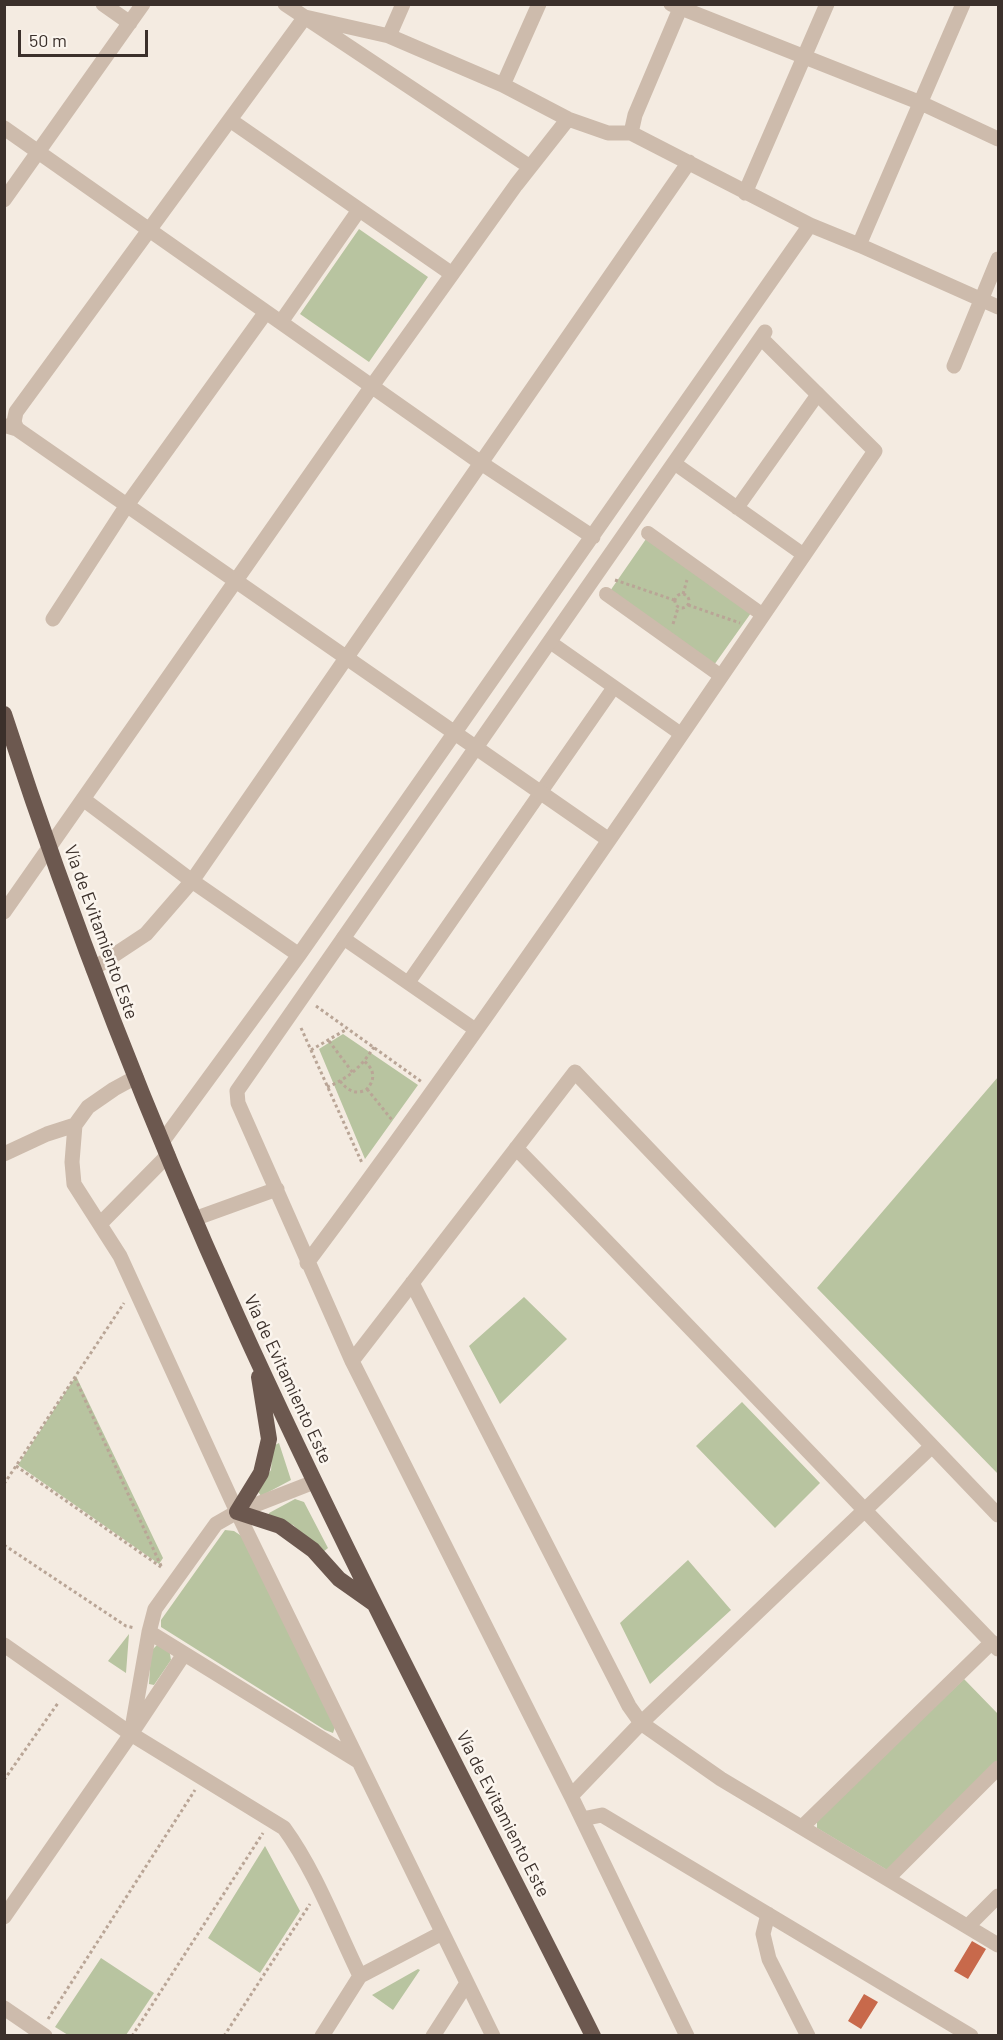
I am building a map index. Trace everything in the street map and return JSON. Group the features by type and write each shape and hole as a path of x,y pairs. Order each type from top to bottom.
{"highway":[{"name":"Vía de Evitamiento Este","path":"4,714 93,969 165,1149 256,1359 314,1482 593,2036"},
{"path":"256,1359 269,1439 261,1473 237,1512 280,1526 313,1550 339,1579 375,1604"}],"street":[{"path":"103,4 130,23"},
{"path":"4,200 142,4"},
{"path":"285,4 530,167"},
{"path":"389,36 403,4"},
{"path":"503,85 539,4"},
{"path":"745,193 827,4"},
{"path":"859,245 963,4"},
{"path":"631,133 635,115 678,6 921,103 999,139"},
{"path":"305,17 389,36 503,85 567,120 608,133 631,133 810,225 999,307"},
{"path":"305,17 16,412 11,427 609,840"},
{"path":"230,120 452,274"},
{"path":"6,902 49,847 452,274 567,120"},
{"path":"4,128 481,463 592,537"},
{"path":"93,969 146,934 192,881 689,162"},
{"path":"280,322 359,210"},
{"path":"100,1224 165,1149 453,732 810,225"},
{"path":"954,366 999,259"},
{"path":"53,619 127,505 266,312"},
{"path":"307,1263 434,1090 609,840 875,451 763,335 237,1091 238,1103 307,1263 352,1362 571,1796 687,2036"},
{"path":"737,508 818,394"},
{"path":"674,463 804,555"},
{"path":"648,533 763,615"},
{"path":"606,594 721,676"},
{"path":"550,642 681,734"},
{"path":"408,983 614,687"},
{"path":"83,799 192,881 299,955"},
{"path":"343,938 476,1030"},
{"path":"352,1362 575,1072 999,1515"},
{"path":"136,1077 88,1107 75,1125 72,1162 75,1184 120,1256 237,1512 493,2036"},
{"path":"4,1154 47,1134 75,1125"},
{"path":"516,1148 995,1646 802,1827"},
{"path":"195,1220 277,1189"},
{"path":"412,1283 629,1706 641,1723 721,1779 999,1945"},
{"path":"571,1796 641,1723 932,1446"},
{"path":"131,1734 154,1609 216,1524 237,1512 314,1482"},
{"path":"149,1632 359,1762"},
{"path":"4,1645 131,1734 284,1828 294,1842 319,1890 360,1976"},
{"path":"4,1917 131,1734 184,1653"},
{"path":"888,1878 999,1768"},
{"path":"582,1819 602,1815 971,2036"},
{"path":"968,1926 999,1896"},
{"path":"768,1914 763,1934 769,1959 808,2036"},
{"path":"322,2036 360,1976 442,1933"},
{"path":"433,2036 467,1983"},
{"path":"4,2008 42,2034"}],"path":[{"path":"615,580 674,600"},
{"path":"678,595 685,595 688,598 688,605 680,609 674,600 678,595"},
{"path":"688,605 746,625"},
{"path":"316,1006 434,1090"},
{"path":"301,1028 369,1179"},
{"path":"311,1050 347,1029"},
{"path":"328,1041 353,1073"},
{"path":"327,1087 353,1073 374,1047"},
{"path":"340,1081 350,1091 359,1092 367,1089 373,1076 371,1066 364,1061"},
{"path":"367,1089 394,1122"},
{"path":"4,1484 134,1288"},
{"path":"75,1378 162,1568"},
{"path":"16,1467 177,1579"},
{"path":"4,1545 126,1626 149,1632"},
{"path":"4,1780 67,1689"},
{"path":"42,2034 203,1778"},
{"path":"132,2036 271,1820"},
{"path":"224,2036 319,1890"}],"green space":[{"path":"359,229 428,277 369,362 300,314"},
{"path":"646,539 751,613 714,665 610,591"},
{"path":"343,1034 418,1085 365,1159 319,1049"},
{"path":"998,1077 998,1474 817,1288"},
{"path":"524,1297 567,1339 500,1404 469,1346"},
{"path":"76,1376 163,1558 159,1564 18,1465"},
{"path":"742,1402 820,1483 775,1528 696,1446"},
{"path":"279,1443 291,1480 261,1496 257,1490 271,1470 273,1446"},
{"path":"295,1499 304,1502 328,1548 323,1552 293,1525 268,1517 269,1513"},
{"path":"225,1530 234,1531 243,1537 336,1724 333,1733 161,1627 161,1620"},
{"path":"688,1560 731,1610 650,1684 620,1623"},
{"path":"129,1634 126,1673 108,1661"},
{"path":"157,1645 169,1648 171,1660 154,1685 149,1684 151,1651"},
{"path":"964,1679 998,1714 998,1761 887,1870 817,1828 817,1819"},
{"path":"265,1846 300,1911 260,1973 208,1938"},
{"path":"101,1958 154,1993 126,2035 68,2035 55,2027"},
{"path":"418,1969 420,1970 393,2010 372,1995"}],"building":[{"path":"972,1941 986,1949 968,1979 954,1971"},
{"path":"864,1994 878,2002 861,2029 848,2021"}]}
